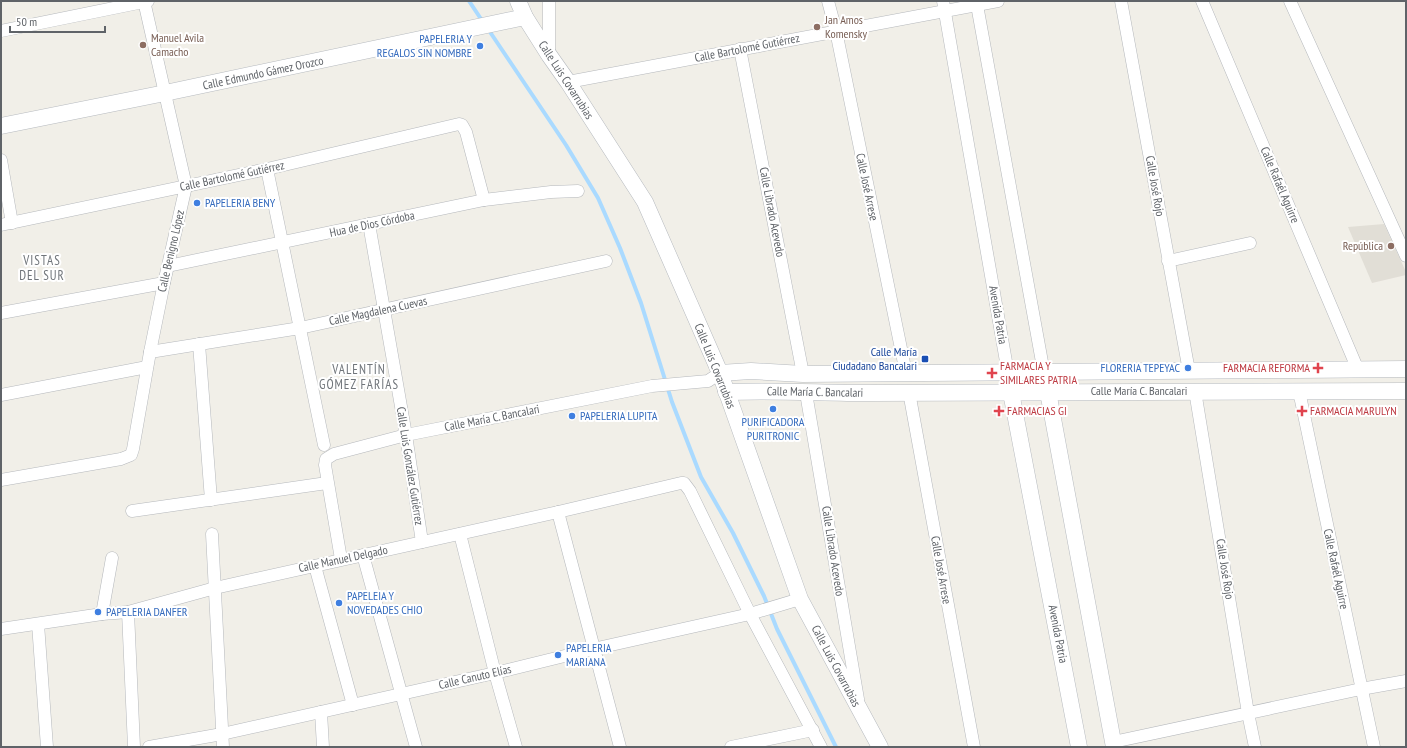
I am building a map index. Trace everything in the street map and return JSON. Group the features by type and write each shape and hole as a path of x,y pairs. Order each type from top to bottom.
{"street":[{"path":"1,31 146,1"},
{"name":"Calle Benigno López","path":"1,480 121,459 131,455 164,282 186,186 146,1"},
{"name":"Calle Luis Covarrubias","path":"518,1 525,17 548,55 568,82 645,202 709,379 726,392 793,602 880,747"},
{"path":"548,1 548,55"},
{"name":"Calle José Arrese","path":"828,1 836,31 906,373"},
{"name":"Calle Bartolomé Gutiérrez","path":"568,82 836,31 944,6 977,5 998,1"},
{"name":"Calle José Rojo","path":"1121,1 1189,371"},
{"name":"Calle Rafaél Aguirre","path":"1202,1 1358,370"},
{"path":"1290,1 1406,256"},
{"path":"977,5 1047,392 1114,745 1248,713 1406,681"},
{"name":"Avenida Patria","path":"944,6 1011,392 1079,747"},
{"name":"Calle Edmundo Gámez Orozco","path":"1,126 525,17"},
{"name":"Calle Librado Acevedo","path":"740,49 803,374"},
{"name":"Calle Bartolomé Gutiérrez","path":"7,224 267,169 456,124 462,125 466,132 484,200"},
{"path":"1,160 7,224"},
{"path":"267,169 324,445"},
{"name":"Hua de Dios Córdoba","path":"168,266 484,200 551,192 578,191"},
{"name":"Calle Luis González Gutiérrez","path":"369,224 406,435 422,542"},
{"path":"1168,261 1250,243"},
{"name":"Calle Magdalena Cuevas","path":"150,352 300,328 606,261"},
{"path":"1,313 164,282"},
{"path":"199,344 211,500"},
{"path":"1,395 147,367"},
{"name":"Calle María C. Bancalari","path":"327,483 325,465 326,459 334,454 406,435 652,386 709,379 750,371 803,374 1406,369"},
{"name":"Calle José Rojo","path":"1196,391 1248,713 1255,747"},
{"name":"Calle Rafaél Aguirre","path":"1299,391 1374,747"},
{"name":"Calle María C. Bancalari","path":"726,392 1406,391"},
{"name":"Calle José Arrese","path":"909,392 974,747"},
{"name":"Calle Librado Acevedo","path":"806,393 859,710"},
{"name":"Calle Manuel Delgado","path":"1,629 102,614 128,612 215,588 558,512 677,482 684,484 690,491 752,613"},
{"path":"132,511 327,483 341,559"},
{"path":"558,512 620,747"},
{"path":"212,534 223,747"},
{"path":"460,534 495,673 516,747"},
{"path":"363,555 416,747"},
{"path":"102,614 112,558"},
{"path":"315,566 353,705"},
{"name":"Calle Canuto Elías","path":"149,747 222,734 353,705 495,673 593,648 752,613 793,602"},
{"path":"128,612 134,747"},
{"path":"752,613 821,747"},
{"path":"38,624 47,747"},
{"path":"321,712 323,747"},
{"path":"731,747 813,730"}],"shaded area":[{"path":"1384,224 1406,275 1372,283 1348,227"}],"waterway":[{"path":"469,1 483,22"},
{"path":"488,29 566,145 598,198 620,248 641,303 672,402 701,477 733,533 764,596 777,629 836,747"}],"place":[{"name":"Jan Amos Komensky","path":"817,27"},
{"name":"Manuel Avila Camacho","path":"143,45"},
{"name":"PAPELERIA Y REGALOS SIN NOMBRE","path":"480,46"},
{"name":"PAPELERIA BENY","path":"197,203"},
{"name":"República","path":"1391,246"},
{"name":"Calle María Ciudadano Bancalari","path":"925,359"},
{"name":"FLORERIA TEPEYAC","path":"1188,368"},
{"name":"FARMACIA REFORMA","path":"1318,368"},
{"name":"FARMACIA Y SIMILARES PATRIA","path":"992,373"},
{"name":"PURIFICADORA PURITRONIC","path":"773,409"},
{"name":"FARMACIAS GI","path":"999,411"},
{"name":"FARMACIA MARULYN","path":"1302,411"},
{"name":"PAPELERIA LUPITA","path":"572,416"},
{"name":"PAPELEIA Y NOVEDADES CHIO","path":"339,603"},
{"name":"PAPELERIA DANFER","path":"98,612"},
{"name":"PAPELERIA MARIANA","path":"558,655"}],"district":[{"name":"VISTAS DEL SUR","path":"42,268"},
{"name":"VALENTÍN GÓMEZ FARÍAS","path":"359,376"}]}
